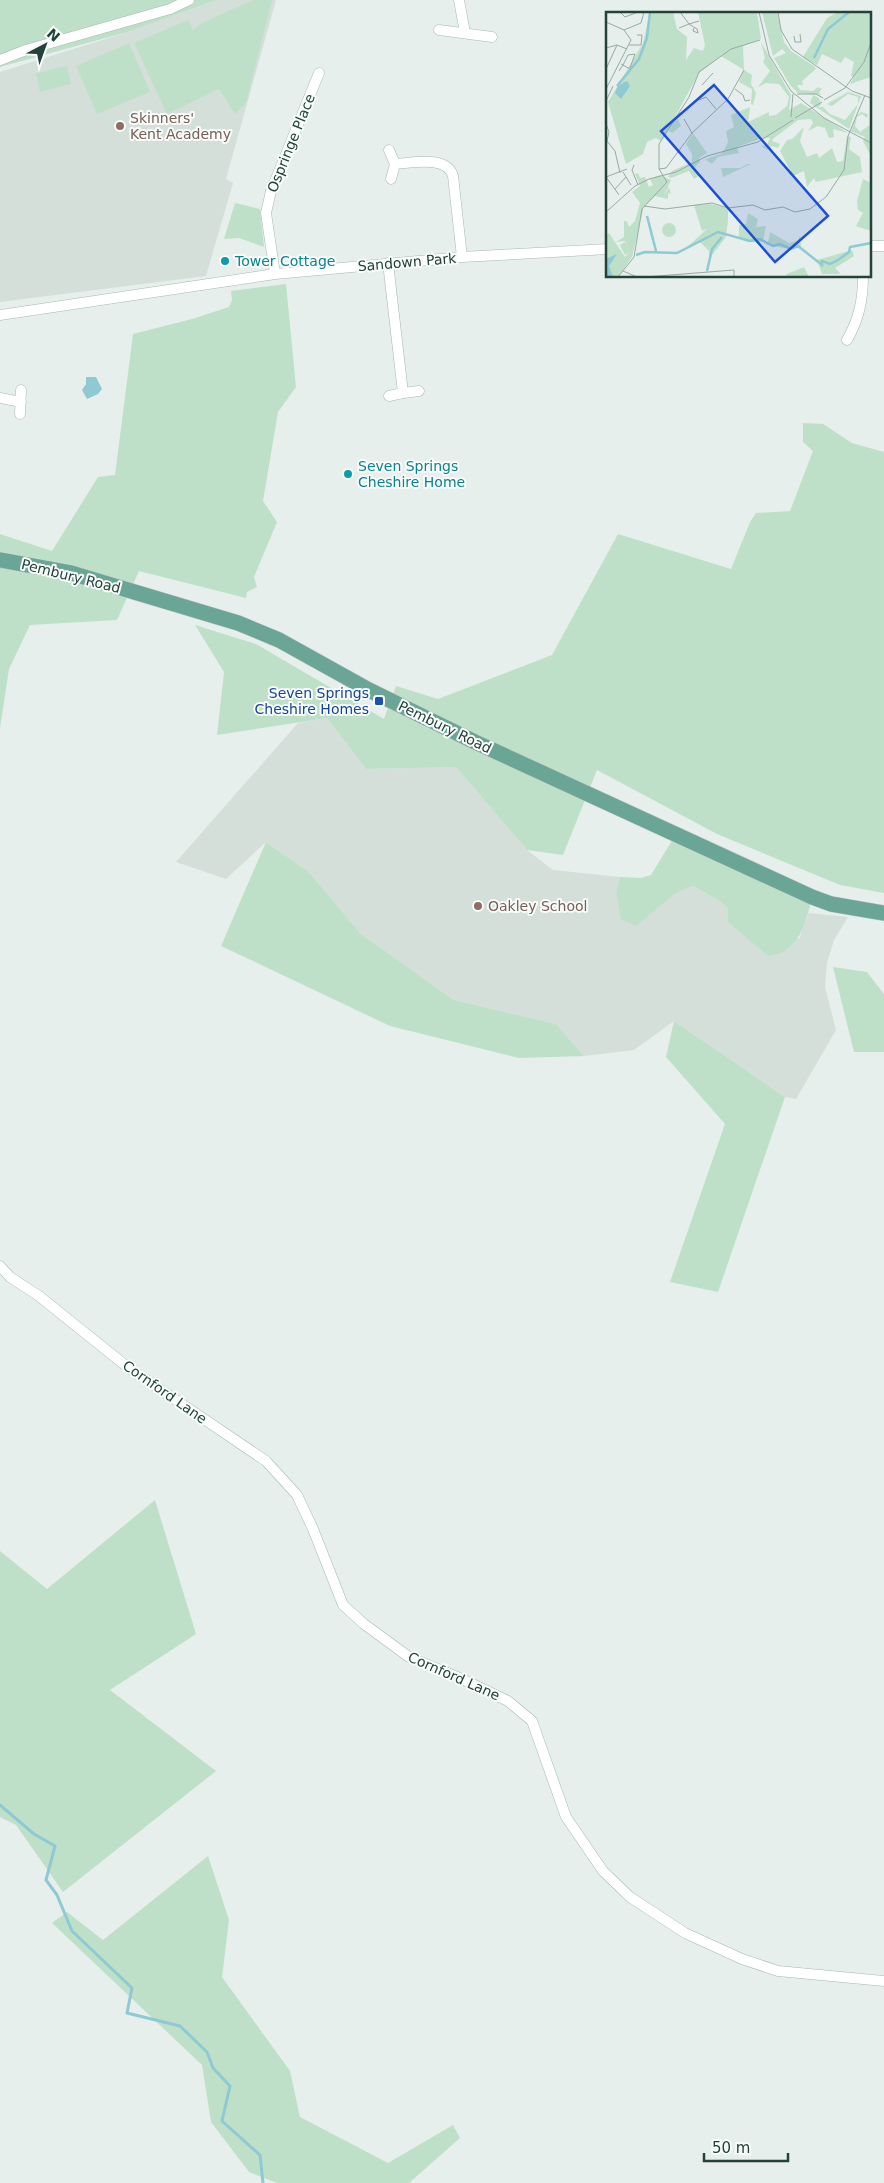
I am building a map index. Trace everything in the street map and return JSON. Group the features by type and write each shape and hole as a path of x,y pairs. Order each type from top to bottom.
{"main road":[{"name":"Pembury Road","path":"0,560 71,573 238,623 279,640 368,690 475,742 812,897 831,904 884,913"}],"street":[{"path":"0,60 26,50 170,9 190,0"},
{"path":"459,0 465,33"},
{"path":"439,30 492,37"},
{"name":"Ospringe Place","path":"275,274 266,212 271,191 319,73"},
{"path":"389,150 395,164 391,179"},
{"path":"395,164 441,163 450,168 453,176 462,257"},
{"name":"Sandown Park","path":"0,315 275,274 462,257 606,249"},
{"path":"388,263 403,393"},
{"path":"847,340 855,325 863,296 863,278"},
{"path":"20,414 21,390"},
{"path":"388,396 419,391"},
{"path":"0,398 21,402"},
{"name":"Cornford Lane","path":"0,1266 10,1278 39,1296 130,1369 266,1461 297,1495 344,1605 364,1624 409,1657 508,1700 532,1721 566,1817 603,1872 630,1896 685,1933 742,1959 778,1971 884,1981"}],"shaded area":[{"name":"Skinners' Kent Academy","path":"217,0 276,0 226,179 233,183 206,276 0,302 0,72 131,31"},
{"name":"Oakley School","path":"327,718 366,769 456,767 527,850 553,870 620,877 616,892 635,926 676,893 693,886 721,902 728,909 799,939 809,913 848,917 834,940 827,963 825,987 836,1030 796,1099 785,1097 674,1021 634,1050 584,1056 556,1024 454,1000 360,933 309,872 266,842 226,879 176,862 298,723"}],"green space":[{"path":"0,0 217,0 131,31 0,67"},
{"path":"253,0 272,0 246,103 235,114 219,89 167,114 134,43 188,20 193,30 202,23"},
{"path":"129,43 150,92 97,114 76,66"},
{"path":"67,66 71,84 40,92 36,73"},
{"path":"235,203 260,209 264,247 239,238 224,239"},
{"path":"286,284 296,387 278,412 263,501 277,522 254,577 257,587 247,592 246,598 139,571 117,620 30,625 9,669 0,728 0,534 52,551 98,477 115,475 133,334 192,319 229,307 232,300 231,291"},
{"path":"803,423 823,424 852,443 884,452 884,893 840,885 717,834 597,770 563,855 527,850 456,767 366,769 327,718 217,735 224,672 195,625 256,644 384,719 396,686 438,699 552,655 618,534 731,569 750,522 756,513 790,511 813,451 803,442"},
{"path":"676,834 812,897 804,926 794,943 779,953 768,956 728,922 728,909 721,902 693,886 676,893 636,926 621,919 616,892 620,877 641,878 651,875"},
{"path":"266,842 309,872 360,933 454,1000 556,1024 584,1056 519,1058 390,1026 221,946"},
{"path":"833,967 867,972 884,994 884,1052 854,1052"},
{"path":"674,1021 785,1097 718,1292 670,1282 725,1124 666,1057"},
{"path":"155,1500 196,1634 110,1690 216,1771 63,1892 16,1825 0,1817 0,1551 47,1589"},
{"path":"208,1856 229,1920 222,1977 290,2071 300,2117 388,2163 453,2125 460,2138 409,2183 277,2183 249,2172 211,2122 202,2065 52,1923 67,1912 103,1940"}],"water":[{"path":"86,377 96,377 102,389 98,394 87,399 82,390 86,384"}],"waterway":[{"path":"0,1805 34,1834 55,1846 46,1880 57,1895 72,1931 132,1988 127,2013 180,2026 207,2052 213,2068 230,2086 222,2121 260,2155 263,2183"}],"place":[{"name":"Skinners' Kent Academy","path":"120,126"},
{"name":"Tower Cottage","path":"225,261"},
{"name":"Seven Springs Cheshire Home","path":"348,474"},
{"name":"Seven Springs Cheshire Homes","path":"379,701"},
{"name":"Oakley School","path":"478,906"}]}
